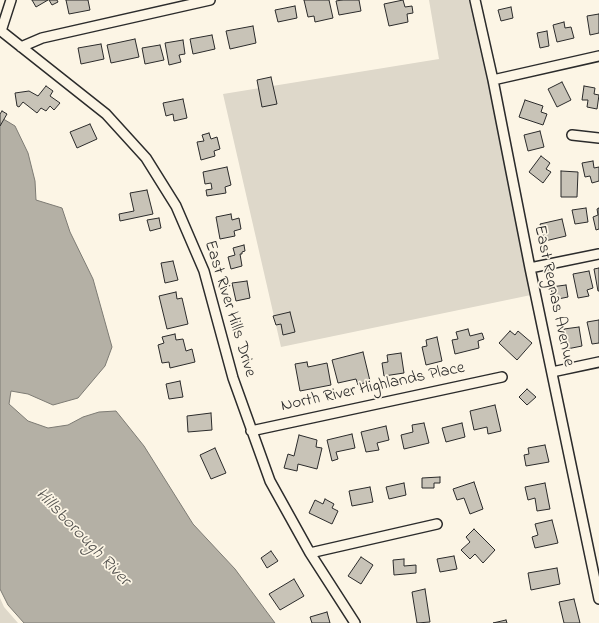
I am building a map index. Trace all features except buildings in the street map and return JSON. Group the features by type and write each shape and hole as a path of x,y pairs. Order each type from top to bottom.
{"street":[{"path":"0,31 11,0"},
{"path":"21,46 42,38 210,0"},
{"name":"East Regnas Avenue","path":"475,0 493,80 530,268 599,599"},
{"name":"East River Hills Drive","path":"0,31 106,114 146,158 176,206 204,271 233,378 270,480 310,553 355,623"},
{"path":"493,80 599,56"},
{"path":"572,135 599,138"},
{"path":"530,268 599,254"},
{"path":"552,372 599,362"},
{"name":"North River Highlands Place","path":"251,431 502,377"},
{"path":"310,553 437,524"}],"shaded area":[{"path":"429,0 470,0 488,81 531,295 281,347 223,94 439,59"},
{"path":"0,598 4,607 18,623 0,623"}],"water":[{"name":"Hillsborough River","path":"0,117 15,126 28,153 35,181 36,200 62,208 70,232 93,279 112,347 105,366 78,398 53,405 28,394 11,391 9,404 28,421 48,428 68,425 83,417 99,412 116,411 144,446 193,524 235,569 275,623 24,623 8,605 0,589"}]}
